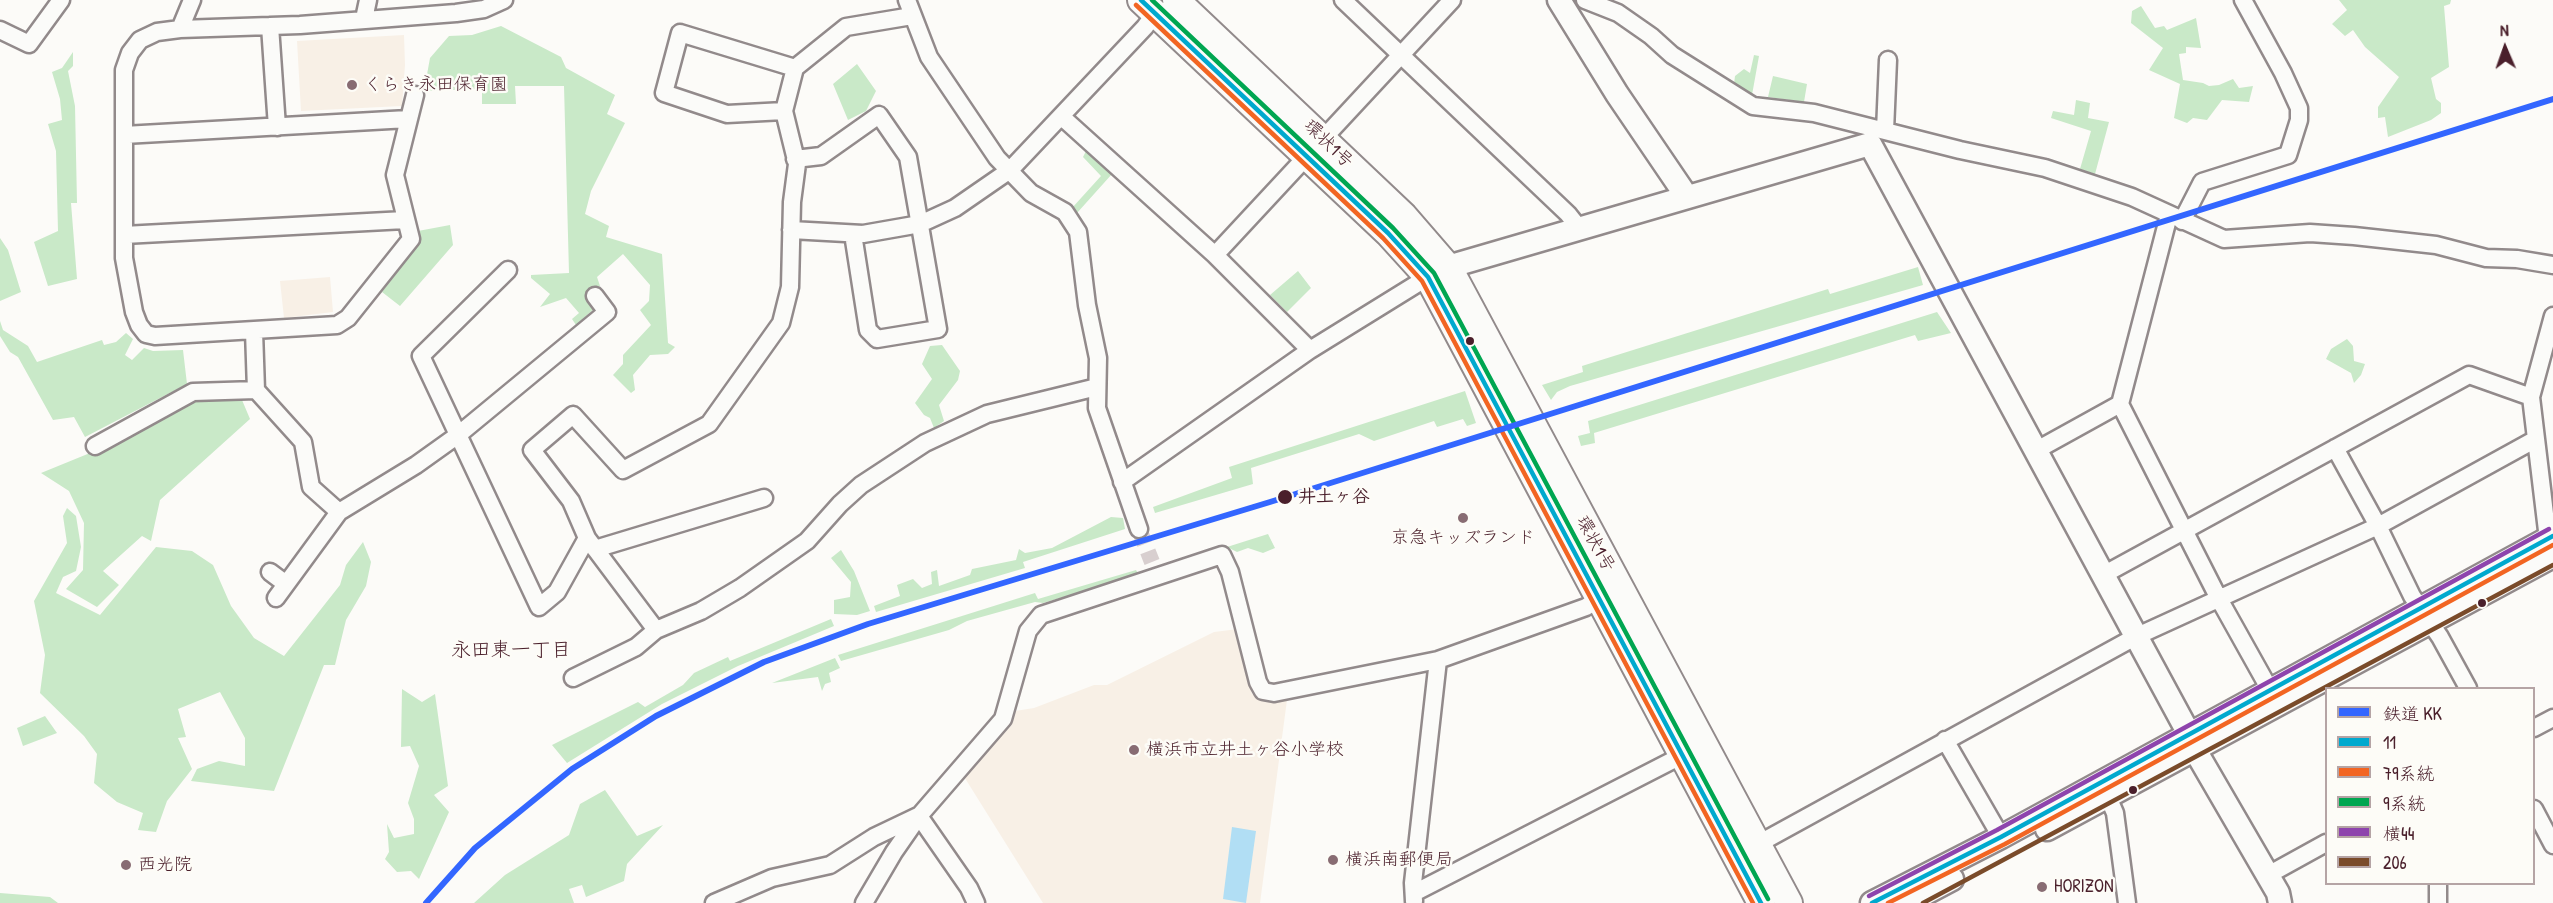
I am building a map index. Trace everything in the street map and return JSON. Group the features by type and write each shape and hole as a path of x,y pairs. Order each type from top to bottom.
{"main road":[{"name":"環状1号","path":"1157,4 1315,148 1388,233 1438,273 1789,903"},
{"name":"環状1号","path":"1438,273 1599,598 1761,903"}],"street":[{"path":"0,30 30,44 61,0"},
{"path":"180,29 192,0"},
{"path":"364,19 368,0"},
{"path":"415,94 395,175 411,239 348,318 338,325 155,336 146,334 139,325 134,312 124,258 123,70 130,53 140,40 157,32 180,29 270,26 456,13 484,9 504,0"},
{"path":"1342,0 1569,214 1579,228"},
{"path":"1215,255 1452,0"},
{"path":"1559,0 1617,94 1687,196"},
{"path":"1585,0 1618,13 1652,36 1672,55 1753,106 1814,113 1877,135 2045,168 2100,185 2224,239 2310,233 2354,236 2436,245 2486,258 2517,259 2553,265"},
{"path":"2244,0 2264,33 2287,81 2299,108 2299,120 2288,155 2202,182 2176,218 2120,404 2218,597 2270,690"},
{"path":"791,230 853,234 920,224 955,208 1010,170 1145,27 1157,4"},
{"path":"657,630 591,543 572,501 532,450 573,415 623,470 710,424 781,323 790,287 795,159 784,111 795,68 846,27 910,8 929,57 997,158 1031,192 1065,212 1078,232 1087,305 1098,358 1097,408 1139,529"},
{"path":"270,26 277,127"},
{"path":"784,111 727,114 664,93 680,33 795,68"},
{"path":"1888,60 1877,135 2035,451 2192,742 2278,892 2280,903"},
{"path":"795,159 821,156 879,115 908,157 938,329 877,339 868,330 853,234"},
{"path":"1062,117 1215,255 1310,350"},
{"path":"124,135 408,119"},
{"path":"1122,482 1310,350 1438,273 1877,135"},
{"path":"124,235 405,220"},
{"path":"508,270 421,356 538,607 557,592 591,543 764,498"},
{"path":"276,598 339,512 416,465 458,435 606,312 595,296"},
{"path":"1872,903 2192,742 2425,617 2551,544 2531,397 2553,316"},
{"path":"254,331 256,390 303,442 311,487 339,512"},
{"path":"2103,575 2469,375 2531,397"},
{"path":"573,678 636,647 657,630 701,611 750,581 807,541 840,504 861,485 925,442 987,414 1097,387"},
{"path":"95,446 193,392 256,390"},
{"path":"2035,451 2120,404"},
{"path":"1758,844 2135,637 2218,597 2378,526 2536,439"},
{"path":"2335,448 2425,617 2440,637 2467,687"},
{"path":"864,903 919,816 1003,719 1010,702 1025,642 1035,620 1041,615 1155,568 1222,555 1230,572 1254,671 1263,691 1274,693 1438,660 1586,607 1599,598"},
{"path":"270,572 286,584"},
{"path":"1907,903 2108,797 2270,690 2425,617"},
{"path":"1413,898 1438,660"},
{"path":"2535,727 2553,718"},
{"path":"1945,740 2001,837"},
{"path":"1413,898 1683,755"},
{"path":"2108,797 2115,813 2127,903"},
{"path":"2535,810 2553,845"},
{"path":"714,903 772,878 830,865 874,837 919,816"},
{"path":"919,816 969,888 976,903"},
{"path":"2268,875 2325,844"},
{"path":"2438,885 2438,903"}],"shaded area":[{"name":"くらき永田保育園","path":"404,35 405,65 402,106 301,111 297,41"},
{"path":"330,277 333,312 284,318 280,281"},
{"name":"横浜市立井土ヶ谷小学校","path":"1238,629 1252,694 1287,700 1260,903 1043,903 963,775 1011,726 1015,711 1034,708 1094,685 1107,685 1214,632"}],"green space":[{"path":"2339,0 2451,0 2450,4 2444,6 2449,67 2431,78 2436,99 2441,103 2441,113 2431,120 2388,137 2385,117 2378,118 2378,107 2399,77 2365,47 2353,30 2345,36 2332,24 2347,10"},
{"path":"2141,6 2155,28 2164,26 2167,30 2196,18 2201,48 2186,47 2186,53 2179,54 2183,80 2209,86 2219,85 2233,79 2239,88 2253,86 2249,102 2222,100 2207,120 2193,118 2187,123 2174,118 2180,84 2149,70 2163,48 2131,23 2132,11"},
{"path":"501,26 561,57 566,68 615,95 607,114 625,123 591,191 585,214 609,226 606,237 662,254 668,343 675,347 668,354 650,355 633,375 635,390 631,393 613,375 623,364 623,355 651,325 640,310 649,301 650,285 623,254 597,277 600,286 586,294 595,308 576,325 572,319 579,313 566,298 540,307 550,294 531,278 531,275 569,273 564,86 515,86 516,104 482,104 482,89 424,91 430,58 449,36 472,35"},
{"path":"73,52 73,66 68,71 75,106 77,203 71,203 77,279 48,286 34,242 58,231 56,151 48,124 62,120 60,99 52,72 62,68"},
{"path":"1754,55 1759,56 1752,95 1734,84 1735,76 1744,69 1750,73"},
{"path":"857,64 876,91 866,111 848,120 833,84"},
{"path":"1773,76 1807,84 1804,102 1768,97"},
{"path":"2076,100 2090,103 2088,118 2109,122 2095,174 2080,169 2091,131 2051,118 2053,111 2074,115"},
{"path":"1087,149 1112,174 1077,213 1072,208 1101,176 1083,157"},
{"path":"450,225 453,245 400,306 382,292 421,241 418,231"},
{"path":"0,238 8,250 21,292 0,301"},
{"path":"1918,267 1923,285 1570,386 1557,392 1551,400 1542,385 1583,372 1582,366 1828,289 1830,294"},
{"path":"1298,271 1311,288 1287,312 1270,295"},
{"path":"1937,312 1951,333 1918,341 1915,335 1594,433 1595,443 1581,446 1578,436 1590,433 1588,421"},
{"path":"0,321 3,330 28,346 37,362 102,340 104,345 116,342 126,333 133,339 125,355 132,360 144,348 153,351 183,350 187,384 85,437 74,417 53,420 18,357 10,352 0,336"},
{"path":"2347,339 2353,346 2354,361 2365,364 2361,375 2354,383 2351,373 2326,359 2331,349"},
{"path":"942,345 960,371 958,380 939,405 944,421 934,428 930,418 924,415 915,403 932,379 922,364 930,346"},
{"path":"1465,391 1476,423 1467,426 1463,419 1437,427 1434,421 1374,441 1359,434 1251,468 1253,484 1155,513 1153,507 1232,478 1229,467"},
{"path":"196,396 242,400 250,419 160,500 151,541 142,536 103,571 119,585 97,607 66,589 83,570 84,523 69,491 41,473 90,453"},
{"path":"67,508 76,516 81,547 76,571 63,577 56,593 100,615 156,547 192,551 213,565 231,606 254,638 284,656 340,585 346,565 363,542 371,562 366,586 346,620 335,665 324,665 274,791 191,781 197,769 219,761 245,766 245,738 220,692 178,709 186,737 178,738 192,769 167,801 156,832 138,830 143,813 117,802 94,783 97,754 84,736 40,693 45,655 34,601 67,543 63,516"},
{"path":"1111,517 1123,518 1125,529 1023,562 1025,568 876,612 874,606 900,596 897,585 913,579 922,588 932,584 931,572 937,570 939,586 970,575 972,569 1016,560 1019,549 1025,553 1052,548"},
{"path":"1268,534 1275,548 1263,553 1248,548 1237,552 1227,547"},
{"path":"841,550 854,571 870,611 857,615 834,614 834,600 850,597 851,582 831,558"},
{"path":"1136,570 1139,575 1043,603 1035,602 967,621 949,630 841,661 838,655 1035,593 1038,599"},
{"path":"831,619 834,626 738,666 662,704 567,763 552,745 638,702 645,707 683,685 694,673 728,657 730,661"},
{"path":"835,658 840,668 829,673 831,682 825,684 822,691 818,677 772,683"},
{"path":"402,689 422,702 435,694 448,786 434,795 449,812 419,879 411,871 397,872 385,859 389,852 387,824 394,838 414,834 414,819 408,803 419,766 410,746 401,747"},
{"path":"45,716 57,733 23,746 17,728"},
{"path":"605,790 637,836 663,825 627,864 624,881 586,897 582,885 569,889 574,903 474,903 505,875 569,835 580,804"},
{"path":"0,893 50,897 58,903 0,903"}],"water":[{"path":"1232,827 1256,831 1246,903 1223,899"}],"tunnel":[{"path":"1139,529 1152,562"}],"rail line":[{"name":"KK","path":"426,903 475,848 572,769 656,716 764,662 868,624 1270,502 2553,99"}],"transit line":[{"name":"11","path":"1141,0 1388,233 1428,277 1761,903"},
{"name":"9系統","path":"1152,0 1393,228 1434,273 1768,899"},
{"name":"79系統","path":"1136,5 1383,238 1422,281 1753,903"},
{"name":"横44","path":"1869,896 1997,830 2549,529"},
{"name":"11","path":"1872,903 2001,837 2553,536"},
{"name":"79系統","path":"1888,903 2005,844 2553,545"},
{"name":"206","path":"2326,687 2553,565"},
{"name":"206","path":"1923,903 2325,687"}],"place":[{"name":"くらき永田保育園","path":"352,85"},
{"name":"井土ヶ谷","path":"1285,497"},
{"name":"京急キッズランド","path":"1463,518"},
{"name":"横浜市立井土ヶ谷小学校","path":"1134,750"},
{"name":"横浜南郵便局","path":"1333,860"},
{"name":"西光院","path":"126,865"},
{"name":"HORIZON","path":"2042,887"}],"district":[{"name":"永田東一丁目","path":"511,651"}]}
